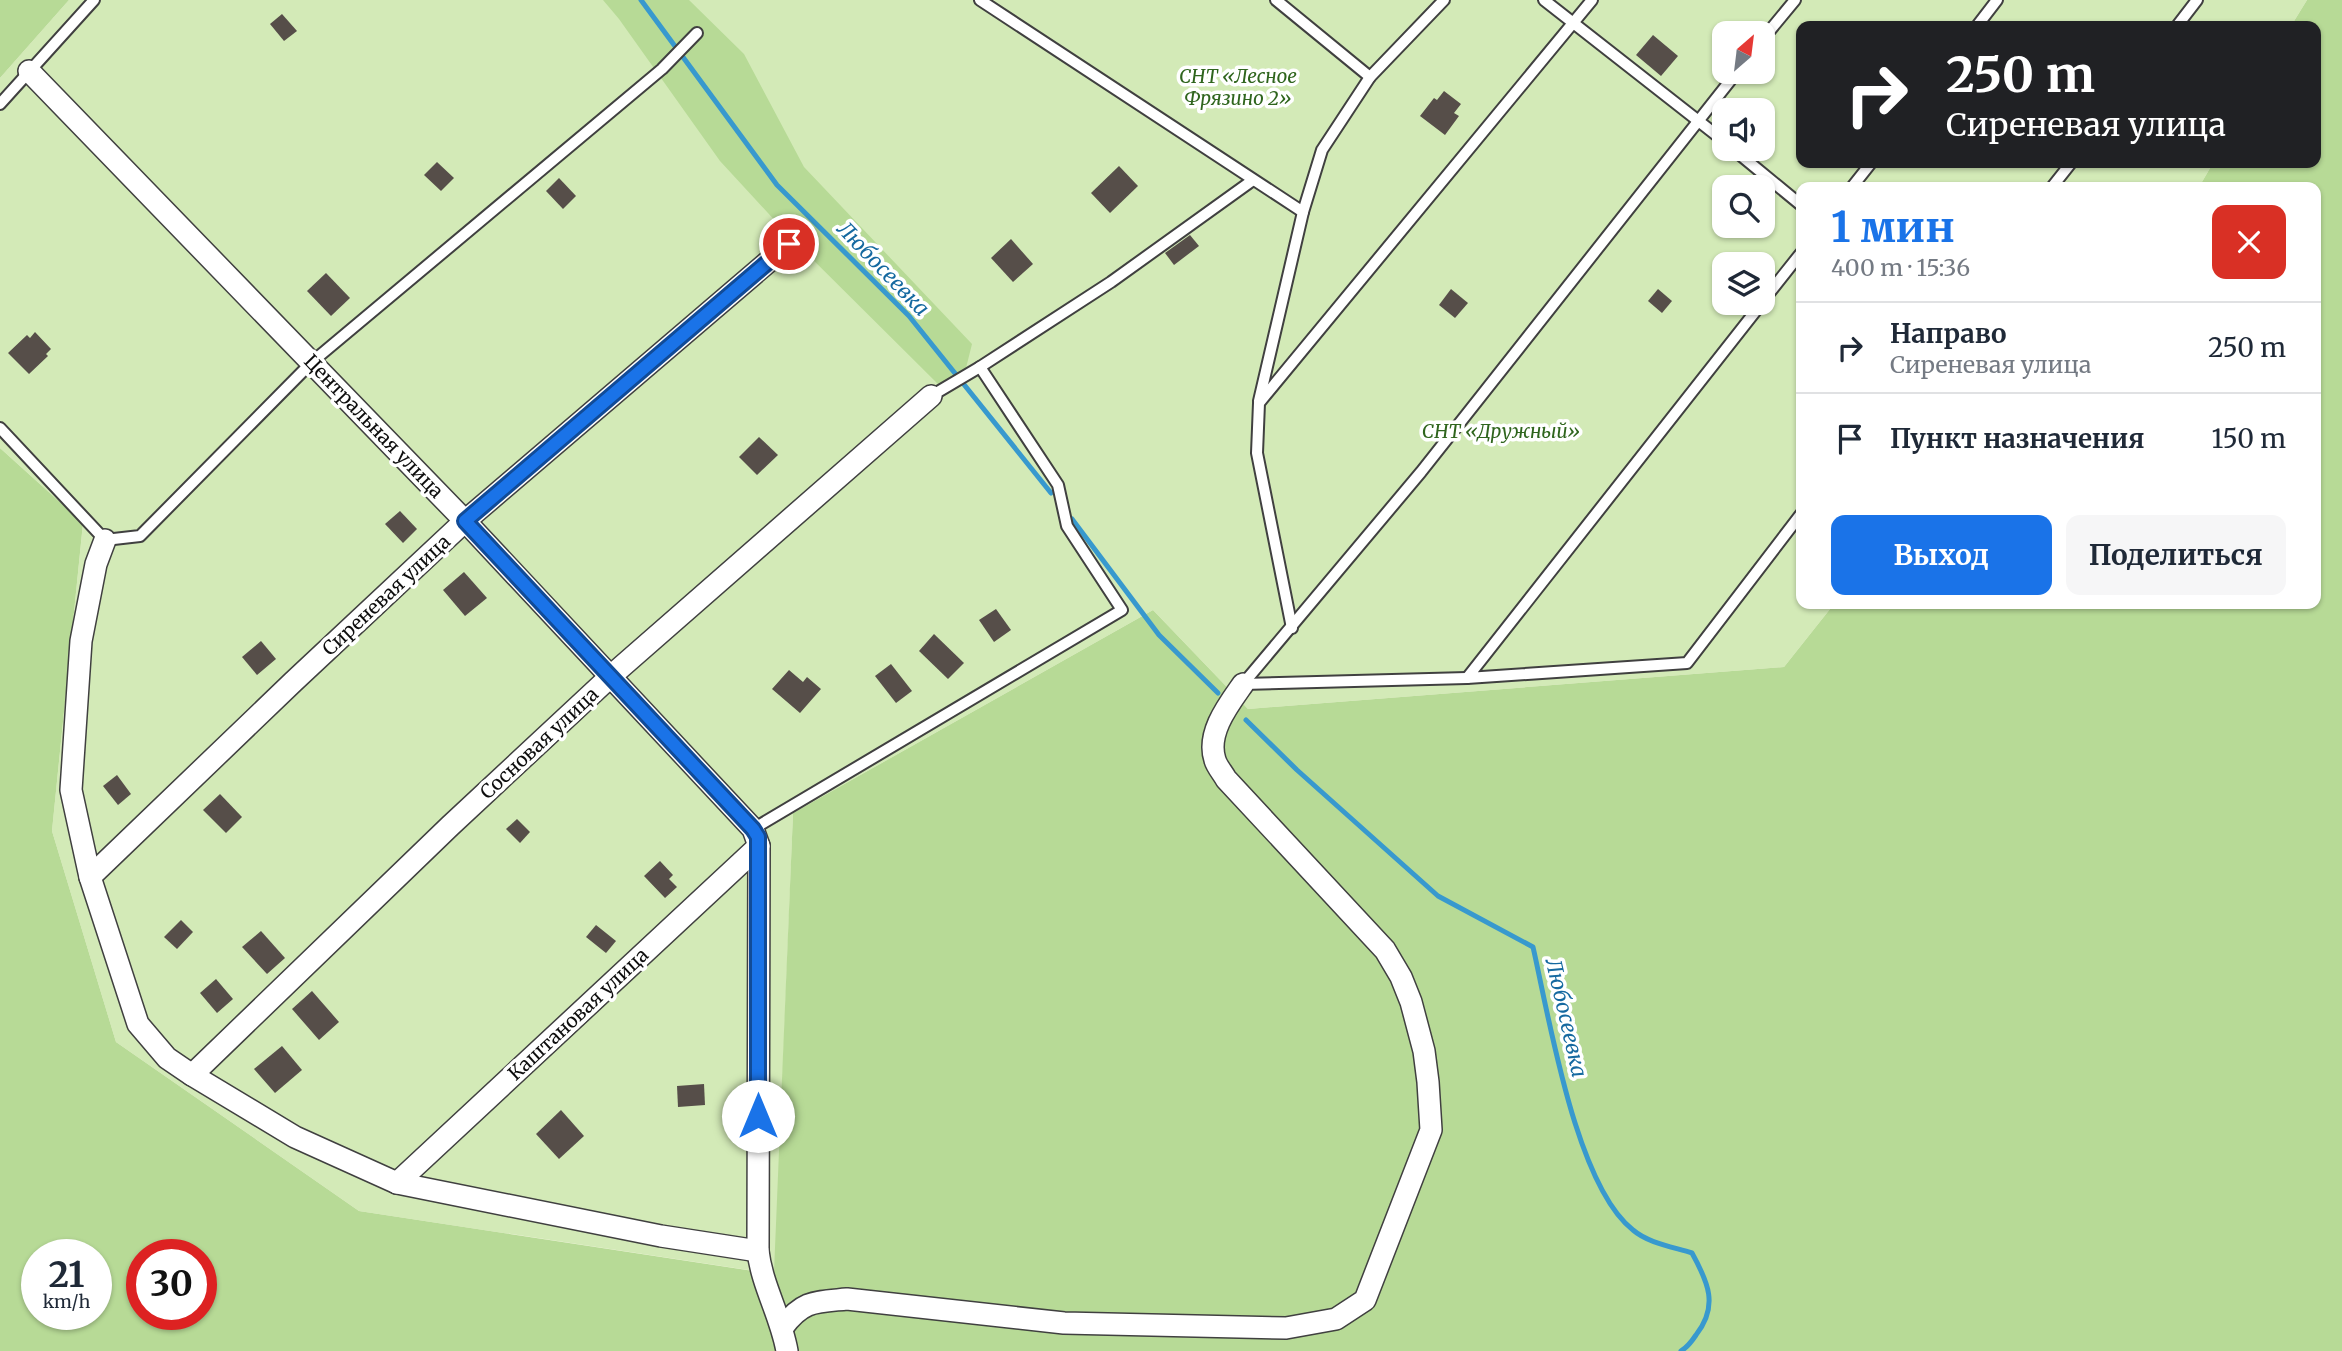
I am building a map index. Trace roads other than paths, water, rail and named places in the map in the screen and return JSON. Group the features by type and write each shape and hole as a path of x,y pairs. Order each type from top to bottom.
{"street":[{"name":"Центральная улица","path":"29,71 465,521 756,837"},
{"name":"Сиреневая улица","path":"90,877 465,521 789,244"},
{"name":"Сосновая улица","path":"192,1075 450,826 611,677 931,396"},
{"path":"105,540 96,564 81,641 71,790 90,877 138,1024 167,1058 295,1137 397,1183 661,1236 759,1261"},
{"path":"783,1327 793,1313 812,1302 847,1299 1064,1323 1286,1328 1336,1318 1365,1300 1431,1130 1424,1051 1411,1002 1401,977 1385,950 1226,779 1215,761 1212,744 1221,719 1243,684"},
{"path":"756,837 759,1261 783,1327 788,1351"},
{"name":"Каштановая улица","path":"397,1183 756,837"}],"lane":[{"path":"0,104 94,0"},
{"path":"980,0 1303,212"},
{"path":"1276,0 1370,77"},
{"path":"1292,628 1257,453 1259,403 1303,212 1322,150 1370,77 1444,0"},
{"path":"1544,0 1712,131"},
{"path":"1259,403 1592,0"},
{"path":"1775,24 1794,0"},
{"path":"1981,21 1997,0"},
{"path":"2181,21 2197,0"},
{"path":"0,428 105,540 140,536 312,362 662,69 697,33"},
{"path":"1243,684 1421,472 1727,84"},
{"path":"1748,161 1796,201"},
{"path":"1856,182 1867,168"},
{"path":"2056,182 2067,168"},
{"path":"931,396 1111,282 1253,180"},
{"path":"1775,286 1796,259"},
{"path":"1467,678 1752,315"},
{"path":"756,837 1122,610 1067,526 1058,485 980,367"},
{"path":"1243,684 1467,678 1687,663 1796,521"}],"waterway":[{"name":"Любосеевка","path":"641,0 777,185 909,316 1051,493"},
{"name":"Любосеевка","path":"1072,519 1159,635 1218,693"},
{"name":"Любосеевка","path":"1246,720 1297,770 1438,896 1533,947 1568,1098 1596,1177 1613,1208 1633,1230 1653,1241 1692,1253 1703,1274 1709,1294 1707,1314 1693,1339 1681,1351"}],"park label":[{"name":"СНТ «Лесное Фрязино 2»","path":"1238,87"},
{"name":"СНТ «Дружный»","path":"1501,431"}]}
